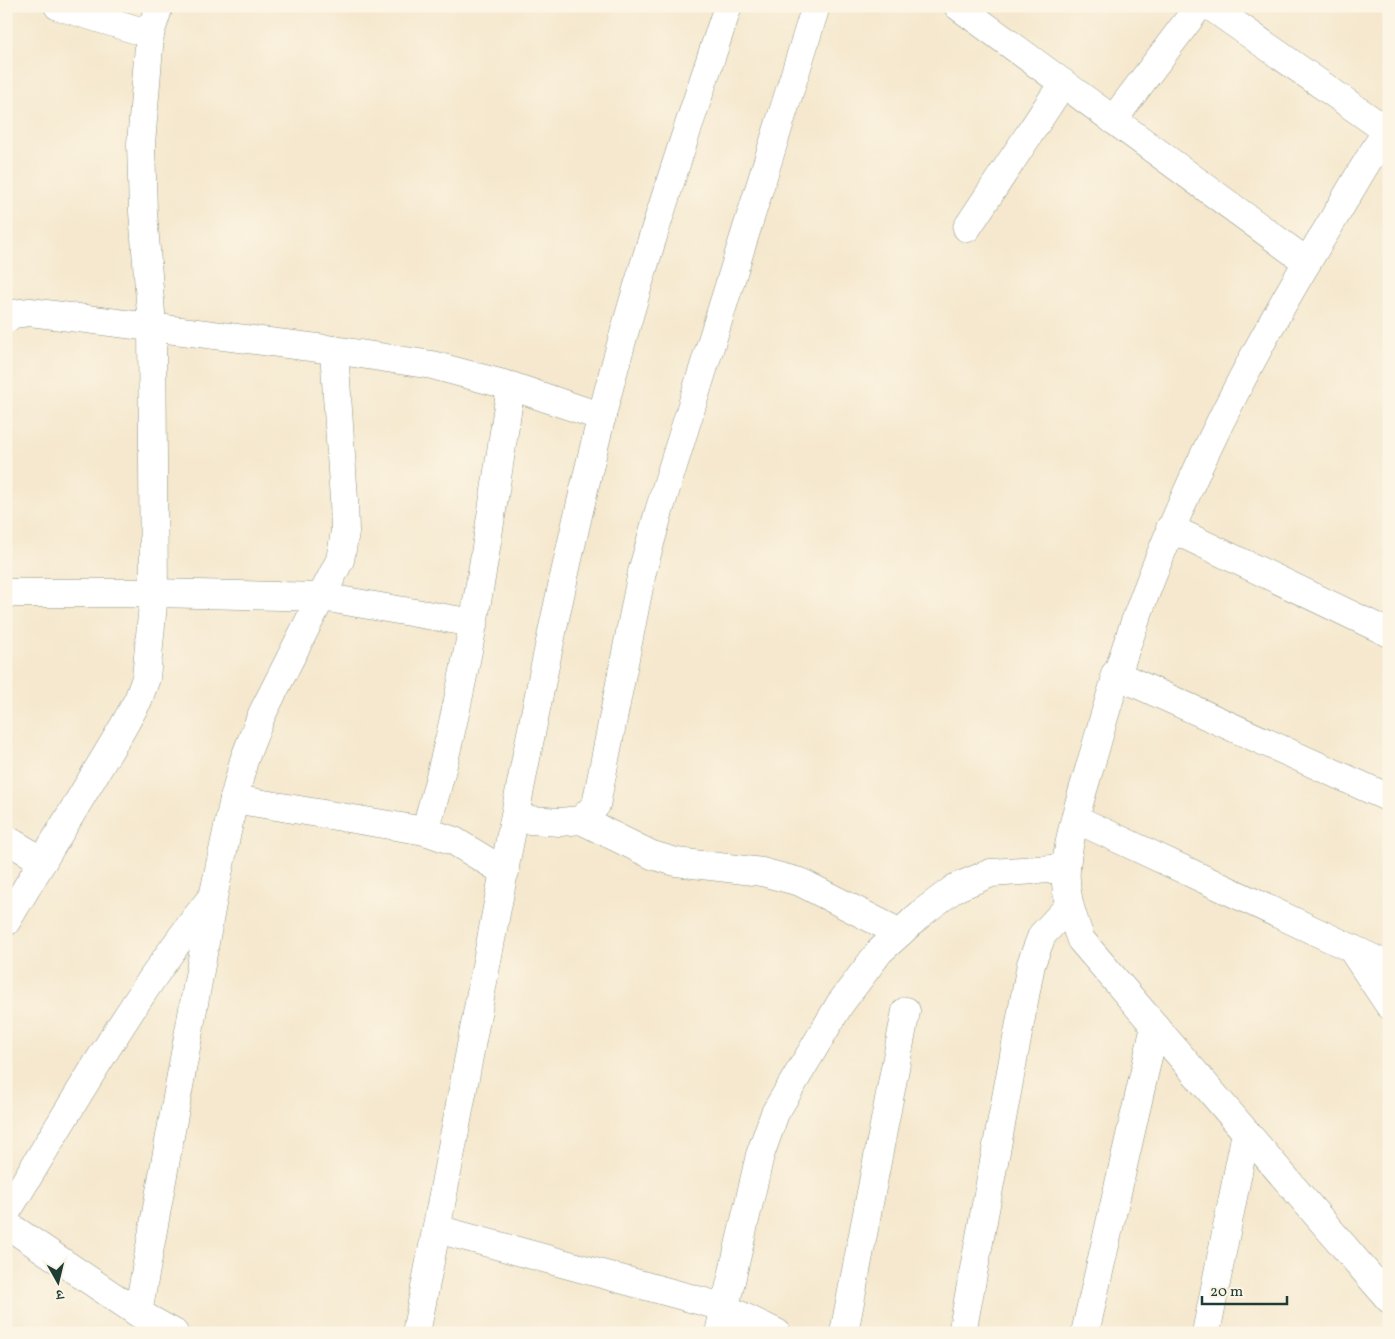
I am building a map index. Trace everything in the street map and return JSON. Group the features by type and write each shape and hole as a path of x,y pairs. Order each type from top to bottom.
{"street":[{"path":"58,6 150,34"},
{"path":"6,922 138,700 146,678 154,593 152,326 142,212 141,144 150,34 159,6"},
{"path":"416,1333 545,660 602,417 646,259 728,6"},
{"path":"581,820 596,806 603,779 642,572 816,6"},
{"path":"958,6 1307,262"},
{"path":"1113,120 1199,6"},
{"path":"1210,6 1240,14 1388,130 1307,262 1241,379 1170,528 1115,674 1076,819 1066,868 1068,907 1081,940 1389,1299"},
{"path":"966,228 1063,83"},
{"path":"6,319 13,314 30,312 152,326 432,365 511,386 602,417"},
{"path":"138,1313 214,894 244,760 262,714 340,560 344,532 334,350"},
{"path":"425,832 442,774 474,623 511,386"},
{"path":"1170,528 1389,633"},
{"path":"6,594 154,593 322,597 474,623"},
{"path":"1115,674 1389,798"},
{"path":"234,799 425,832 454,841 505,872"},
{"path":"515,819 560,822 581,820 652,855 676,862 762,872 800,882 900,933"},
{"path":"1076,819 1389,966"},
{"path":"6,839 43,861"},
{"path":"721,1320 760,1155 775,1113 840,1004 879,952 955,888 991,872 1066,868"},
{"path":"6,1213 141,993 172,946 214,894"},
{"path":"962,1333 1031,964 1042,934 1068,907"},
{"path":"1351,948 1389,1004"},
{"path":"844,1333 906,1011"},
{"path":"1085,1333 1154,1026"},
{"path":"1206,1333 1246,1132"},
{"path":"6,1224 138,1313 174,1333"},
{"path":"437,1228 721,1320 777,1333"}]}
